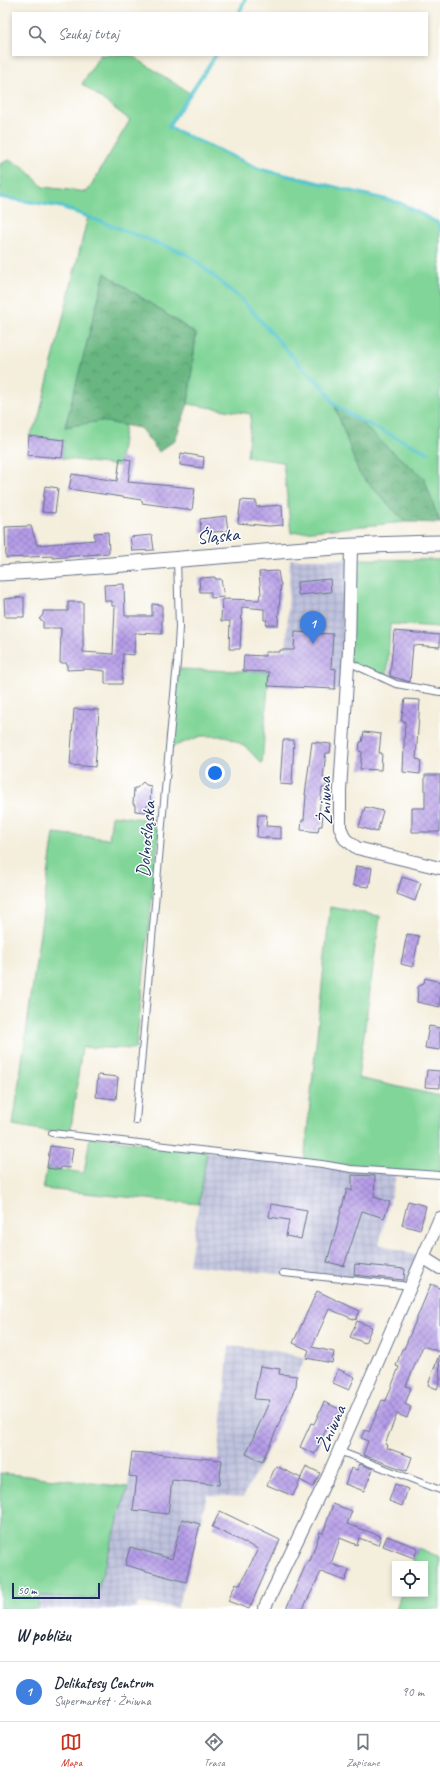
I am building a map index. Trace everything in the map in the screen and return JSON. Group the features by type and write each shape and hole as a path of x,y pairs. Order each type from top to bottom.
{"street":[{"name":"Śląska","path":"0,573 258,551 440,543"},
{"name":"Żniwna","path":"351,546 348,662 340,790 340,827 345,839 357,848 440,868"},
{"name":"Żniwna","path":"264,1609 339,1451 411,1288 440,1218"},
{"path":"424,1258 440,1268"}],"lane":[{"name":"Dolnośląska","path":"136,1121 177,663 179,627 177,559"},
{"path":"348,662 396,684 440,692"},
{"path":"52,1133 351,1169 440,1175"},
{"path":"283,1273 402,1285 411,1288"},
{"path":"339,1451 440,1490"}],"shaded area":[{"path":"290,559 351,559 347,690 285,687"},
{"path":"207,1151 397,1173 379,1244 424,1258 411,1288 189,1265"},
{"path":"229,1346 277,1351 306,1358 297,1375 296,1386 285,1413 262,1462 243,1497 207,1495 186,1582 177,1608 138,1603 137,1609 37,1609 40,1596 95,1599 128,1487 132,1452 218,1460"}],"green space":[{"path":"99,56 133,56 191,94 169,128 260,169 308,179 400,203 438,223 440,229 440,524 335,405 359,473 405,522 291,533 283,462 247,457 251,414 188,404 196,334 105,273 65,427 100,421 125,425 119,466 62,458 64,440 29,436 38,420 88,216 62,207 0,197 0,164 9,160 24,167 43,187 87,192 130,120 82,84"},
{"path":"105,273 196,334 188,404 175,440 159,452 140,428 100,421 65,427"},
{"path":"334,404 357,419 424,478 440,523 405,522 359,473"},
{"path":"351,559 440,560 440,627 390,624 387,681 348,662"},
{"path":"177,669 269,672 262,764 245,746 225,736 201,736 169,748"},
{"path":"112,815 160,821 136,1049 82,1047 70,1135 13,1125 54,833 109,839"},
{"path":"330,907 380,916 358,1078 440,1096 440,1175 304,1162"},
{"path":"90,1137 207,1151 199,1204 43,1189 47,1168 84,1173"},
{"path":"0,1473 128,1487 95,1599 40,1596 37,1609 0,1609"},
{"path":"418,1548 440,1557 440,1609 396,1609 400,1597 428,1597 428,1561 413,1561"}],"building":[{"path":"29,436 64,440 62,458 27,455"},
{"path":"181,453 204,457 203,468 180,465"},
{"path":"120,458 131,460 128,482 195,488 192,510 142,503 142,500 69,489 72,474 117,481"},
{"path":"45,486 58,488 55,513 42,512"},
{"path":"241,500 256,501 256,507 282,505 283,525 269,526 238,523"},
{"path":"226,516 228,531 201,533 200,519"},
{"path":"31,526 37,545 95,540 94,533 108,532 109,553 53,558 53,556 6,558 5,527"},
{"path":"152,535 154,550 132,551 130,537"},
{"path":"278,571 281,583 278,625 266,625 267,620 264,620 264,609 242,607 240,649 229,649 230,621 221,621 222,599 259,600 261,594 259,572"},
{"path":"215,577 215,579 221,579 224,597 211,598 211,592 200,592 199,578"},
{"path":"330,579 331,592 298,595 297,582"},
{"path":"124,584 125,616 152,616 152,604 162,605 162,634 135,633 134,655 123,654 122,684 105,684 105,671 88,669 67,670 67,663 60,663 61,628 43,628 43,621 39,619 43,615 43,611 68,611 68,602 83,602 83,652 113,654 115,606 112,606 112,601 105,601 104,585"},
{"path":"24,597 24,617 5,617 4,599"},
{"path":"394,631 440,635 440,647 413,645 410,682 390,676"},
{"path":"295,632 333,634 331,668 336,669 335,689 268,686 269,672 243,671 244,655 265,656 265,652 294,650"},
{"path":"405,699 420,700 416,759 421,760 420,774 403,772 405,721 401,721"},
{"path":"74,709 99,710 95,767 70,765"},
{"path":"364,732 381,734 379,753 382,753 381,770 360,769 362,752 359,751 360,742 362,742"},
{"path":"283,740 294,740 292,785 280,784"},
{"path":"312,742 331,744 330,753 326,753 323,778 327,779 326,788 322,788 319,813 323,813 322,826 319,826 318,832 301,830 302,820 304,820 305,795"},
{"path":"425,775 440,775 440,832 412,832 412,808 425,808"},
{"path":"143,782 146,785 151,786 150,806 147,806 146,812 135,811 135,805 133,804 134,788 137,788"},
{"path":"365,807 383,811 377,832 359,827"},
{"path":"258,815 267,815 266,826 281,827 281,839 257,837"},
{"path":"356,866 372,868 369,887 353,885"},
{"path":"402,877 421,883 415,901 397,894"},
{"path":"407,934 419,936 413,967 401,964"},
{"path":"425,978 440,982 440,1007 417,1002 418,987 424,983"},
{"path":"429,1026 440,1028 440,1050 425,1048"},
{"path":"427,1070 440,1071 440,1088 425,1087"},
{"path":"98,1075 118,1077 116,1099 96,1097"},
{"path":"50,1146 73,1149 70,1168 61,1167 60,1170 47,1168"},
{"path":"352,1175 375,1176 374,1197 390,1202 384,1218 362,1211 344,1266 327,1262 347,1189 352,1191"},
{"path":"408,1201 426,1206 420,1230 402,1225"},
{"path":"271,1204 307,1210 301,1239 286,1236 289,1220 269,1217"},
{"path":"355,1264 405,1269 404,1280 354,1275"},
{"path":"431,1284 440,1288 440,1352 423,1346 406,1386 411,1388 405,1404 411,1407 407,1418 397,1414 385,1444 388,1445 387,1448 412,1457 407,1471 363,1455 368,1441 361,1438 365,1430 369,1432 382,1400 386,1401 399,1367 396,1366 402,1349 404,1349"},
{"path":"317,1291 360,1311 356,1320 329,1309 312,1347 334,1352 332,1363 306,1358 309,1350 293,1343"},
{"path":"357,1321 372,1327 365,1343 350,1337"},
{"path":"439,1355 440,1381 437,1389 428,1385"},
{"path":"260,1366 280,1369 279,1374 297,1376 296,1386 262,1462 246,1454 270,1400 254,1399"},
{"path":"338,1369 355,1377 349,1390 333,1383"},
{"path":"324,1402 342,1410 335,1425 329,1423 315,1454 300,1447 311,1423 314,1424"},
{"path":"132,1452 222,1460 219,1485 172,1480 168,1514 133,1510 137,1477 129,1476"},
{"path":"360,1464 373,1469 364,1491 345,1484 351,1468 357,1470"},
{"path":"276,1466 301,1478 293,1496 267,1485"},
{"path":"306,1466 320,1473 313,1487 300,1480"},
{"path":"395,1484 408,1489 402,1506 389,1501"},
{"path":"333,1504 352,1511 347,1524 381,1536 378,1545 359,1538 357,1545 340,1538 331,1564 349,1570 345,1581 321,1572 303,1609 286,1609 308,1560 310,1561 320,1532 323,1533"},
{"path":"220,1511 280,1540 249,1609 228,1601 236,1583 240,1585 258,1549 212,1527"},
{"path":"182,1519 200,1524 186,1582 125,1565 130,1547 172,1559"},
{"path":"387,1536 418,1548 414,1558 383,1546"}],"waterway":[{"path":"239,12 245,0"},
{"path":"215,56 168,127 260,169 400,203 438,223 440,229"},
{"path":"0,197 62,207 189,255 243,301 301,366 325,389 334,404 357,419 429,453"}],"place":[{"name":"Delikatesy Centrum","path":"313,644"}]}
